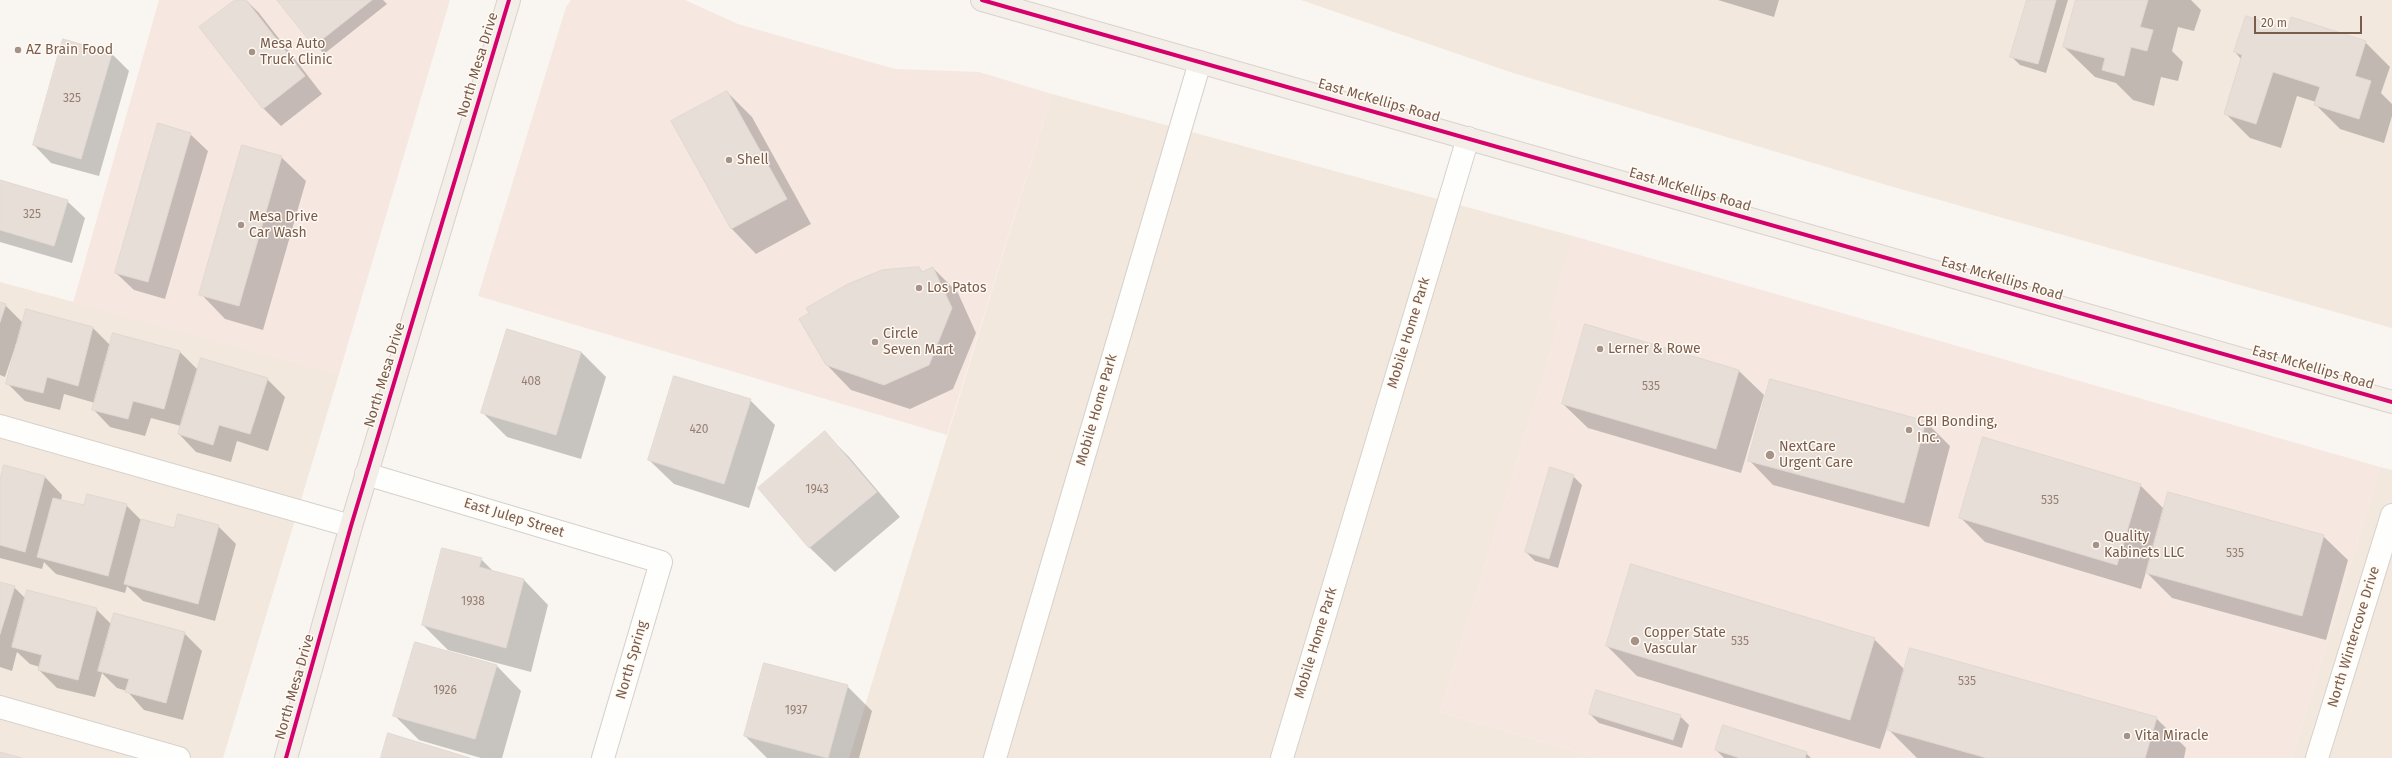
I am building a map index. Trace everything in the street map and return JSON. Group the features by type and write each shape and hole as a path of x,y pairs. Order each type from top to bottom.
{"main road":[{"name":"North Mesa Drive","path":"286,758 366,474 509,0"},
{"name":"East McKellips Road","path":"982,0 2392,402"}],"street":[{"name":"Mobile Home Park","path":"995,758 1200,62"},
{"name":"Mobile Home Park","path":"1282,758 1468,138"},
{"path":"0,426 351,526"},
{"name":"East Julep Street","path":"366,474 661,562"},
{"name":"North Wintercove Drive","path":"2316,758 2392,515"},
{"name":"North Spring","path":"603,758 661,562"},
{"path":"0,707 179,758"}],"shaded area":[{"path":"159,0 450,0 339,374 73,303"},
{"path":"571,0 685,0 738,24 895,69 979,72 1052,94 947,435 478,296 566,7"},
{"path":"1301,0 2392,0 2392,328 1890,186 1513,73"},
{"path":"1052,94 1573,236 1549,319 1560,322 1440,712 1597,758 849,758"},
{"path":"1573,236 2380,467 2292,758 1597,758 1440,712 1560,322 1548,319"},
{"path":"0,282 339,374 223,758 0,758"},
{"path":"2380,467 2392,470 2392,758 2292,758"}],"building":[{"name":"Mesa Auto Truck Clinic","path":"235,0 246,0 305,76 263,109 199,27"},
{"path":"277,0 372,0 314,46"},
{"path":"2027,0 2056,0 2038,64 2010,57"},
{"path":"2076,0 2148,0 2140,27 2153,30 2147,51 2131,47 2124,76 2102,70 2105,58 2063,47"},
{"path":"2246,16 2288,29 2291,17 2366,41 2355,76 2371,81 2359,119 2314,105 2320,87 2273,72 2256,124 2224,114 2242,55 2234,52"},
{"path":"63,39 112,53 81,159 33,145"},
{"name":"Shell","path":"727,91 787,199 731,229 671,121"},
{"path":"158,123 191,133 148,282 115,273"},
{"name":"Mesa Drive Car Wash","path":"242,145 282,156 239,306 199,295"},
{"path":"0,180 68,200 54,246 0,230"},
{"name":"Circle Seven Mart","path":"919,267 922,272 933,267 952,308 929,365 884,385 826,365 799,319 809,313 806,308 848,284 882,270"},
{"path":"0,302 6,304 0,322"},
{"path":"26,309 93,327 78,386 47,377 43,393 6,384"},
{"path":"1585,324 1739,370 1716,449 1562,404"},
{"path":"507,329 581,352 556,435 481,413"},
{"path":"113,333 180,351 164,409 133,401 128,419 92,410"},
{"path":"201,358 268,378 250,434 219,425 213,445 178,434"},
{"path":"674,376 751,399 724,484 648,460"},
{"path":"1770,379 1926,421 1904,503 1748,461"},
{"path":"825,431 877,492 809,548 758,488"},
{"path":"1983,437 2141,484 2117,565 1959,518"},
{"path":"4,465 45,476 25,552 0,545 0,480"},
{"path":"1550,467 1574,475 1549,559 1525,552"},
{"path":"2168,492 2324,535 2302,616 2146,573"},
{"path":"87,494 127,504 108,576 37,557 53,498 84,505"},
{"path":"178,514 219,525 198,604 124,584 141,519 174,528"},
{"path":"442,548 482,558 479,567 524,579 506,648 422,625"},
{"path":"1631,564 1875,638 1850,720 1606,646"},
{"path":"0,582 15,586 0,634"},
{"path":"27,590 97,608 78,680 38,670 42,655 12,647"},
{"path":"114,613 185,632 166,703 125,692 129,679 98,671"},
{"path":"415,642 497,665 475,739 393,716"},
{"path":"1910,648 2157,717 2145,758 1987,758 1887,730"},
{"path":"764,663 848,685 828,758 744,736"},
{"path":"1596,690 1681,715 1673,740 1589,714"},
{"path":"1723,725 1807,752 1805,758 1740,758 1715,750"},
{"path":"388,733 470,758 381,758"},
{"path":"0,752 22,758 0,758"}],"cycle path":[{"path":"286,758 351,526 509,0"},
{"path":"982,0 2392,402"}],"place":[{"name":"AZ Brain Food","path":"18,50"},
{"name":"Mesa Auto Truck Clinic","path":"252,52"},
{"name":"Shell","path":"729,160"},
{"name":"Mesa Drive Car Wash","path":"241,225"},
{"name":"Los Patos","path":"919,288"},
{"name":"Circle Seven Mart","path":"875,342"},
{"name":"Lerner & Rowe","path":"1600,349"},
{"name":"CBI Bonding, Inc.","path":"1909,430"},
{"name":"NextCare Urgent Care","path":"1770,455"},
{"name":"Quality Kabinets LLC","path":"2096,545"},
{"name":"Copper State Vascular","path":"1635,641"},
{"name":"Vita Miracle","path":"2127,736"}]}
